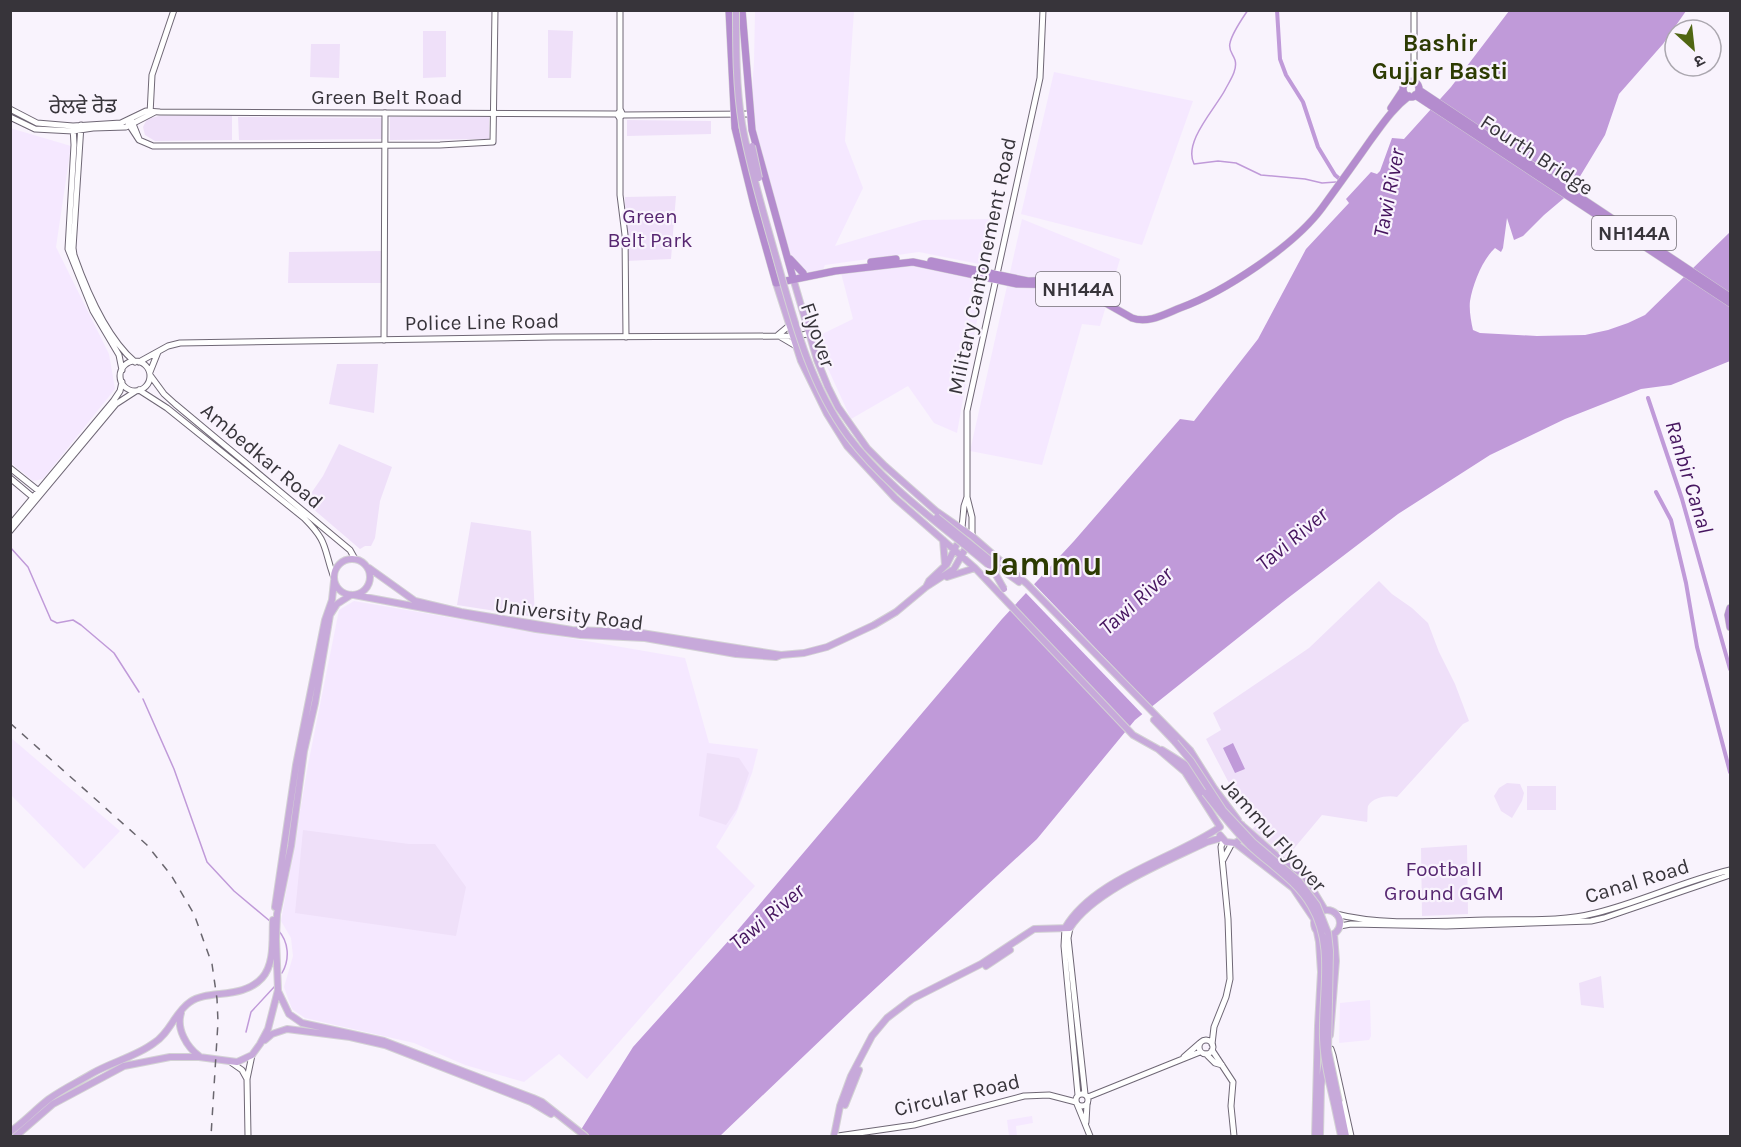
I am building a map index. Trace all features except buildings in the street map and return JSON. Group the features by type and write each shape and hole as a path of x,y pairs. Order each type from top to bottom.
{"highway":[{"path":"729,10 735,128 776,281"},
{"path":"742,10 752,130 793,277"},
{"name":"NH144A","path":"776,281 831,271 908,262 1028,281 1071,282 1135,315 1143,316 1200,295 1251,265 1304,222 1359,153 1403,90 1404,85 1412,81 1418,86 1414,94 1395,108 1359,153"},
{"name":"NH144A","path":"1403,90 1414,94"},
{"name":"Fourth Bridge","path":"1414,94 1574,196 1731,303"},
{"path":"786,252 795,266 803,273"},
{"name":"NH144A","path":"793,277 803,273 901,258 939,262 995,276"},
{"name":"Fourth Bridge","path":"1691,274 1731,297"},
{"path":"1731,608 1728,615 1731,627"}],"main road":[{"path":"10,117 34,129 121,128 152,112 152,75 174,10"},
{"path":"130,122 139,140 153,146 440,145 493,142 495,10"},
{"path":"620,10 620,195 625,235 626,337"},
{"name":"Flyover","path":"736,10 740,101 747,147 783,283 820,391 847,435 879,472 992,568 1004,589 1007,603"},
{"name":"Military Cantonement Road","path":"962,528 967,497 967,411 1040,78 1043,10"},
{"path":"1412,81 1414,10"},
{"name":"ਰੇਲਵੇ ਰੋਡ","path":"10,110 37,123 73,128"},
{"name":"Green Belt Road","path":"152,112 494,115 750,114"},
{"path":"384,340 385,113"},
{"path":"40,492 46,481 114,400 120,391 122,381 118,355 99,322 72,264 68,249 73,128"},
{"path":"81,128 74,255 102,318 114,337 137,362"},
{"name":"Flyover","path":"752,130 752,146 764,202 786,282 812,361 834,410 863,451 888,477 1019,582"},
{"path":"793,277 808,334 828,387 854,431 885,466 1002,562 1192,754 1240,823 1302,878 1313,890 1324,910 1336,914 1340,926 1334,934 1325,937 1317,932"},
{"path":"776,281 801,361 816,393 844,441 895,498 975,568 1133,735 1158,749 1188,776 1220,827 1228,919 1230,979 1226,997 1214,1027 1212,1047"},
{"path":"790,325 778,335 796,346"},
{"name":"Police Line Road","path":"137,362 168,346 180,343 808,334"},
{"path":"10,531 40,492 116,404 149,383 158,352"},
{"path":"122,370 125,365 137,362 145,364 150,374"},
{"name":"Ambedkar Road","path":"150,374 169,399 350,550 355,559"},
{"path":"122,381 128,389 138,391 167,408 304,518 321,537 327,550 333,578 332,600 325,620 296,765 274,939 265,975"},
{"path":"10,468 40,492"},
{"path":"10,478 35,499"},
{"path":"30,484 46,481"},
{"path":"26,491 28,503"},
{"path":"926,587 954,569 972,536 972,517 967,497"},
{"path":"10,525 28,503 35,499"},
{"path":"928,525 945,534 952,528 949,519"},
{"path":"926,587 929,581 945,566 955,550 962,528"},
{"path":"942,538 945,566"},
{"path":"275,917 291,846 304,751 330,615 337,604 361,592 368,585 369,568 355,559 342,561 337,566 333,578 340,591 353,595"},
{"path":"1002,562 1019,582 1026,585"},
{"name":"University Road","path":"369,568 418,605"},
{"path":"938,580 975,568"},
{"name":"University Road","path":"353,595 571,634 645,638 735,654 776,657 809,652 852,637 896,612 926,587"},
{"name":"Jammu Flyover","path":"1157,720 1191,760 1223,810 1253,842 1299,881 1323,918 1330,951 1328,1050 1346,1137"},
{"name":"Jammu Flyover","path":"1158,749 1186,765 1219,812 1249,845 1296,885 1312,908 1318,921 1325,952 1323,1050 1341,1137"},
{"path":"1090,1137 1077,1103 1064,946 1068,928 1086,904 1116,882 1204,838 1227,819 1240,823"},
{"path":"1223,860 1244,833 1240,823"},
{"path":"839,1136 840,1107 847,1085 872,1036 881,1024 912,999 981,964 1034,929 1068,928 1117,887 1207,842 1222,839 1234,843 1293,888 1314,919"},
{"name":"Canal Road","path":"1336,914 1434,923 1576,916 1602,912 1680,885 1731,873"},
{"name":"Canal Road","path":"1340,926 1351,924 1446,926 1591,921 1731,873"},
{"path":"1315,1137 1321,972 1319,942 1314,928 1314,919 1324,910"},
{"path":"1068,928 1087,1098 1086,1122"},
{"path":"1320,1137 1321,1086 1323,1066 1329,1048 1336,961 1334,934"},
{"path":"248,1136 247,1079 252,1055 268,1029 278,991 274,939"},
{"path":"10,1132 55,1095 95,1072 155,1043 194,999 244,989 269,973 278,974"},
{"path":"278,991 289,1014 302,1023 384,1041 533,1098 585,1137"},
{"path":"182,1011 179,1021 181,1031 191,1048 200,1057"},
{"path":"1183,1058 1214,1027"},
{"path":"260,1044 272,1034 287,1029 350,1037 385,1046 548,1109 579,1137"},
{"path":"1201,1042 1208,1040 1233,1082 1231,1107 1234,1137"},
{"path":"1201,1042 1199,1048 1203,1053 1215,1063 1222,1065"},
{"path":"1078,1095 1087,1098 1183,1058 1203,1053 1212,1047"},
{"path":"1318,1048 1329,1048"},
{"path":"1329,1048 1333,1055 1351,1137"},
{"path":"16,1137 53,1104 124,1066 160,1058 200,1057 231,1062 243,1060 252,1055"},
{"path":"231,1062 242,1070 247,1079"},
{"name":"Circular Road","path":"839,1136 914,1125 1024,1096 1049,1095 1082,1106 1087,1098"}],"shaded area":[{"path":"755,11 854,11 845,141 863,188 835,246 923,220 996,219 989,266 919,252 825,265 822,272 792,275 750,117"},
{"path":"1054,72 1193,101 1142,245 1021,214"},
{"path":"10,128 71,146 56,247 109,354 115,389 43,479 33,481 11,463"},
{"path":"1022,219 1120,259 1100,326 1082,324 1042,465 970,451"},
{"path":"911,264 984,281 957,433 934,423 908,386 851,419 814,338 853,319 841,273"},
{"path":"354,601 685,658 709,743 758,749 752,773 736,814 716,847 755,886 587,1079 559,1054 524,1082 465,1065 414,1043 305,1018 292,1009 284,987 293,956 291,938 281,921 308,765 339,610"},
{"path":"10,737 120,831 84,869 11,795"},
{"path":"1370,1000 1371,1036 1369,1040 1339,1043 1340,1003"},
{"path":"1032,1116 1033,1123 1016,1126 1017,1136 1009,1136 1007,1120"}],"green space":[{"path":"548,30 573,31 571,78 548,78"},
{"path":"423,31 446,31 446,77 423,78"},
{"path":"311,44 340,44 339,78 310,77"},
{"path":"159,116 232,116 232,140 155,141 145,135 143,127 147,119"},
{"path":"238,117 383,118 384,139 239,140"},
{"path":"390,117 489,117 489,139 390,140"},
{"path":"627,120 711,121 711,134 627,136"},
{"name":"Green Belt Park","path":"676,196 671,259 626,261 625,197"},
{"path":"384,251 384,283 288,283 289,252"},
{"path":"337,364 378,364 374,413 329,404"},
{"path":"339,444 392,467 380,501 375,538 371,546 360,549 305,502 323,476"},
{"path":"471,522 531,531 535,617 457,605"},
{"path":"1379,581 1428,623 1469,721 1463,724 1397,797 1381,797 1370,803 1367,822 1322,815 1286,858 1252,829 1261,822 1231,787 1206,739 1221,730 1213,713 1309,648"},
{"path":"707,753 739,758 749,773 737,809 726,825 699,816"},
{"path":"1507,783 1520,784 1524,793 1512,818 1501,811 1494,796 1499,788"},
{"path":"1527,786 1556,786 1556,810 1527,810"},
{"path":"303,830 409,844 435,844 466,887 456,936 295,913"},
{"name":"Football Ground GGM","path":"1467,845 1468,914 1422,916 1421,848"},
{"path":"1601,976 1604,1008 1581,1005 1579,983"}],"water":[{"path":"1509,11 1686,11 1681,18 1663,18 1663,44 1619,94 1605,135 1570,193 1523,236 1514,240 1507,218 1503,248 1501,252 1495,248 1490,253 1473,287 1470,316 1473,330 1480,333 1537,336 1585,335 1608,330 1645,315 1730,232 1730,361 1671,385 1641,389 1565,419 1490,455 1398,514 1288,598 1135,720 1037,839 720,1136 577,1136 633,1047 731,938 1002,619 1074,541 1180,419 1194,421 1258,339 1306,249 1349,203 1346,199 1371,172 1377,174 1380,171 1392,138 1404,139 1451,87"},
{"path":"1233,743 1245,769 1235,773 1223,748"}],"pier":[{"path":"1032,582 1154,709 1145,717 1024,591"}],"waterway":[{"path":"1248,10 1230,43 1230,50 1236,64 1234,72 1196,136 1192,155 1194,164 1218,161 1236,163 1261,175 1322,183 1336,182"},
{"path":"1277,10 1280,59 1286,75 1303,102 1318,147 1335,175 1342,181"},
{"name":"Ranbir Canal","path":"1648,398 1682,499 1730,669"},
{"name":"Ranbir Canal","path":"1656,492 1671,520 1686,583 1697,647 1730,772"},
{"path":"10,547 28,567 51,620 57,623 73,620 81,625 114,653 139,692"},
{"path":"143,699 174,769 207,862 234,891 271,922"},
{"path":"278,930 287,951 282,973"},
{"path":"246,1032 251,1012 275,986"}],"railway":[{"path":"10,723 147,845 171,875 194,914 212,964 217,999 218,1022 211,1136"}],"district":[{"name":"Bashir Gujjar Basti","path":"1440,57"},
{"name":"Jammu","path":"1044,564"}],"water label":[{"name":"Tawi River","path":"1389,193"},
{"name":"Tavi River","path":"1292,539"},
{"name":"Tawi River","path":"1136,601"},
{"name":"Tawi River","path":"767,917"}]}
